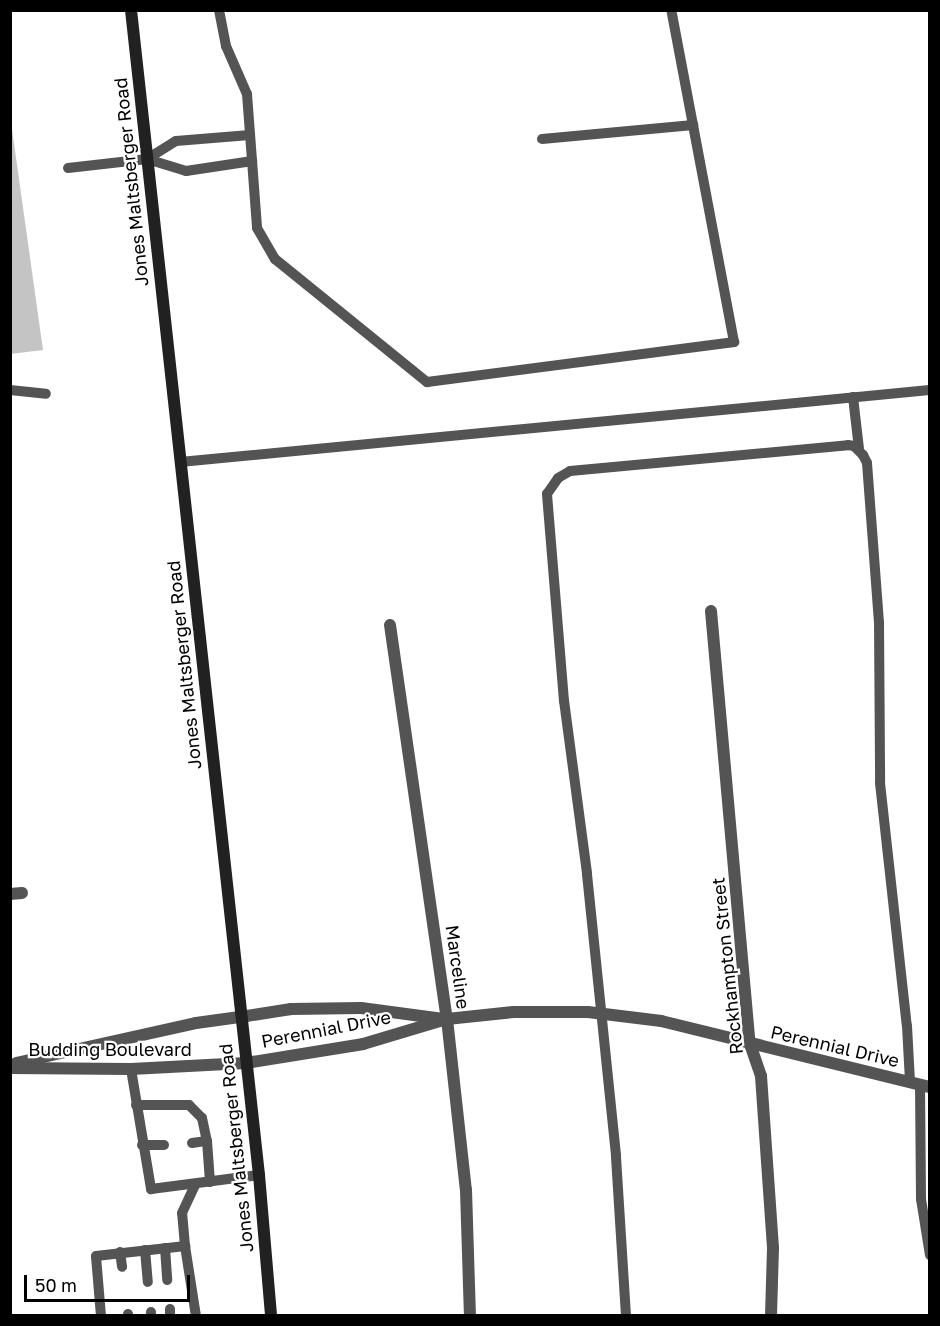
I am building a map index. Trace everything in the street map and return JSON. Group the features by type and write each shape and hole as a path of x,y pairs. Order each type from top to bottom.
{"main road":[{"name":"Jones Maltsberger Road","path":"131,10 259,1175 271,1316"}],"street":[{"name":"Rockhampton Street","path":"711,612 750,1044 761,1076 772,1248 771,1316"},
{"name":"Marceline","path":"390,625 447,1019 466,1190 470,1316"},
{"name":"Perennial Drive","path":"240,1017 291,1009 361,1008 447,1019"},
{"name":"Perennial Drive","path":"246,1063 363,1044 447,1019 514,1012 601,1014 661,1021 920,1084"},
{"name":"Budding Boulevard","path":"10,1066 133,1036 240,1017"},
{"name":"Budding Boulevard","path":"10,1066 131,1069 246,1063"}],"lane":[{"path":"219,10 226,46 247,94 257,228 275,259 427,382 734,342 671,10"},
{"path":"542,139 693,125"},
{"path":"147,159 176,141 250,135"},
{"path":"68,168 147,159 186,171 252,161"},
{"path":"10,390 46,394"},
{"path":"180,462 930,390"},
{"path":"853,397 859,449 867,463 879,622 880,783 907,1026 920,1084 921,1199 930,1255"},
{"path":"626,1316 616,1155 587,873 564,701 547,494 558,478 570,471 848,445 859,449"},
{"path":"131,1069 151,1189 259,1175"},
{"path":"136,1105 189,1105 202,1118 207,1141 210,1182"},
{"path":"192,1143 207,1141"},
{"path":"142,1145 164,1145"},
{"path":"195,1185 182,1213 196,1316"},
{"path":"101,1316 96,1256 185,1246"},
{"path":"165,1248 167,1280"},
{"path":"145,1250 148,1282"},
{"path":"120,1252 122,1267"}],"building":[{"path":"10,115 43,350 10,354"}]}
